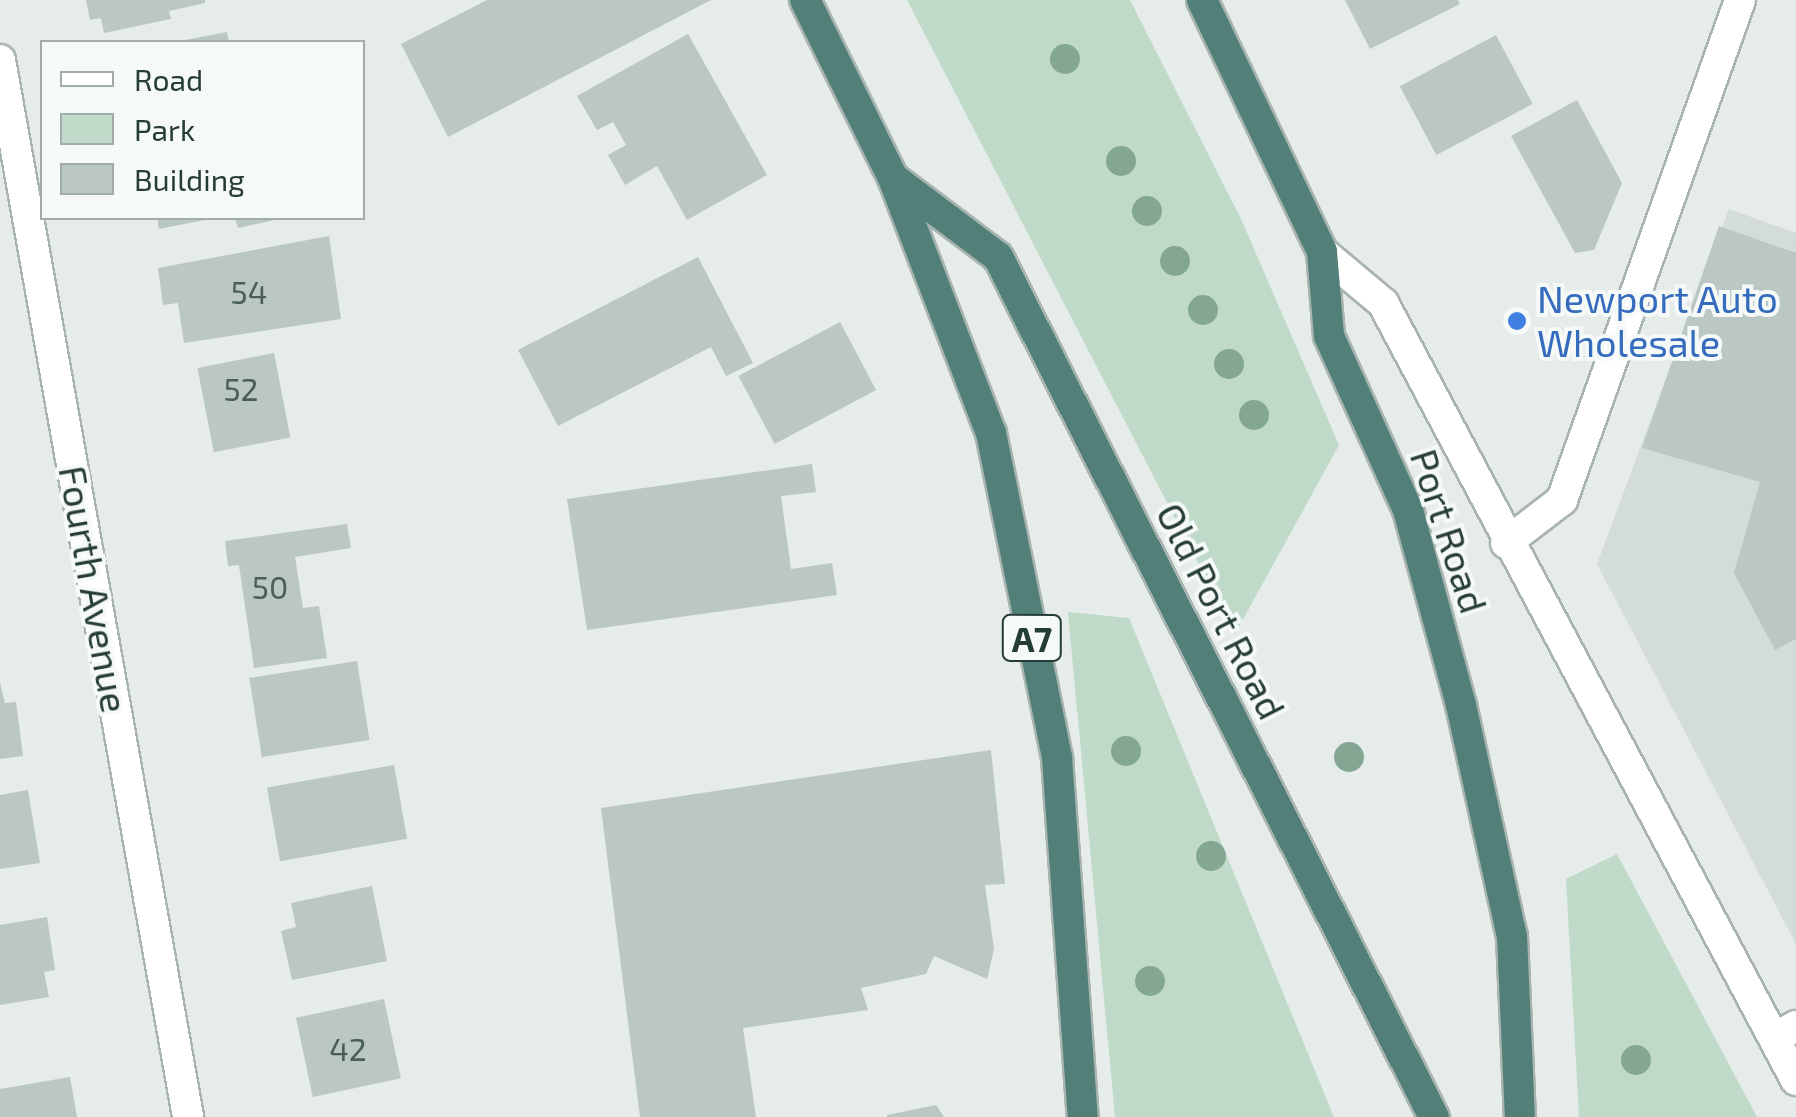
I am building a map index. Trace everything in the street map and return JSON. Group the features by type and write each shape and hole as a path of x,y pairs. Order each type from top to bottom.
{"highway":[{"name":"A7","path":"806,0 893,178 991,434 1057,758 1083,1117"},
{"name":"Port Road","path":"1202,0 1322,252 1329,336 1408,510 1461,705 1512,936 1520,1117"},
{"name":"Old Port Road","path":"893,178 998,257 1434,1117"}],"street":[{"path":"1506,543 1562,500 1740,0"},
{"name":"Fourth Avenue","path":"0,60 188,1117"},
{"path":"1322,252 1383,302 1506,543 1785,1032 1796,1080"}],"shaded area":[{"path":"1729,209 1796,233 1796,944 1597,564"}],"green space":[{"path":"907,0 1130,0 1241,219 1339,445 1235,634"},
{"path":"1068,612 1129,618 1334,1117 1115,1117"},
{"path":"1617,854 1757,1117 1579,1117 1566,879"}],"building":[{"path":"86,0 205,3 169,11 171,19 104,33 101,18 90,20"},
{"path":"487,0 711,0 448,137 401,44"},
{"path":"1345,0 1458,0 1460,4 1370,49"},
{"path":"227,32 229,40 185,40"},
{"path":"688,34 767,175 687,220 657,166 625,185 608,155 626,145 613,122 597,130 577,96"},
{"path":"1496,35 1533,104 1436,155 1400,86"},
{"path":"1577,100 1622,183 1594,250 1575,253 1511,136"},
{"path":"157,220 205,220 159,229"},
{"path":"236,220 274,220 238,228"},
{"path":"1719,226 1796,253 1796,639 1775,650 1734,573 1760,482 1642,448"},
{"path":"329,236 341,319 184,343 178,303 163,305 158,268"},
{"path":"698,257 753,363 726,376 711,347 558,426 518,350"},
{"path":"840,322 876,390 775,444 738,376"},
{"path":"274,353 290,437 214,452 197,368"},
{"path":"812,464 816,492 781,496 791,569 832,563 837,595 587,630 567,499"},
{"path":"347,524 351,548 295,557 303,608 319,606 327,658 254,668 239,565 228,566 225,541"},
{"path":"357,661 370,740 262,757 249,678"},
{"path":"0,683 5,703 16,702 23,756 0,759"},
{"path":"991,750 1005,884 985,885 994,949 987,979 934,956 926,974 861,988 868,1010 743,1028 756,1117 640,1117 601,808"},
{"path":"394,765 407,839 280,861 267,787"},
{"path":"28,790 40,863 0,869 0,795"},
{"path":"372,886 387,961 292,980 281,931 296,927 291,903"},
{"path":"47,917 55,970 44,972 49,997 0,1005 0,925"},
{"path":"384,999 401,1078 313,1097 296,1018"},
{"path":"70,1077 77,1117 0,1117 0,1089"},
{"path":"936,1105 944,1117 887,1117 887,1115"}],"place":[{"name":"Newport Auto Wholesale","path":"1517,321"}]}
